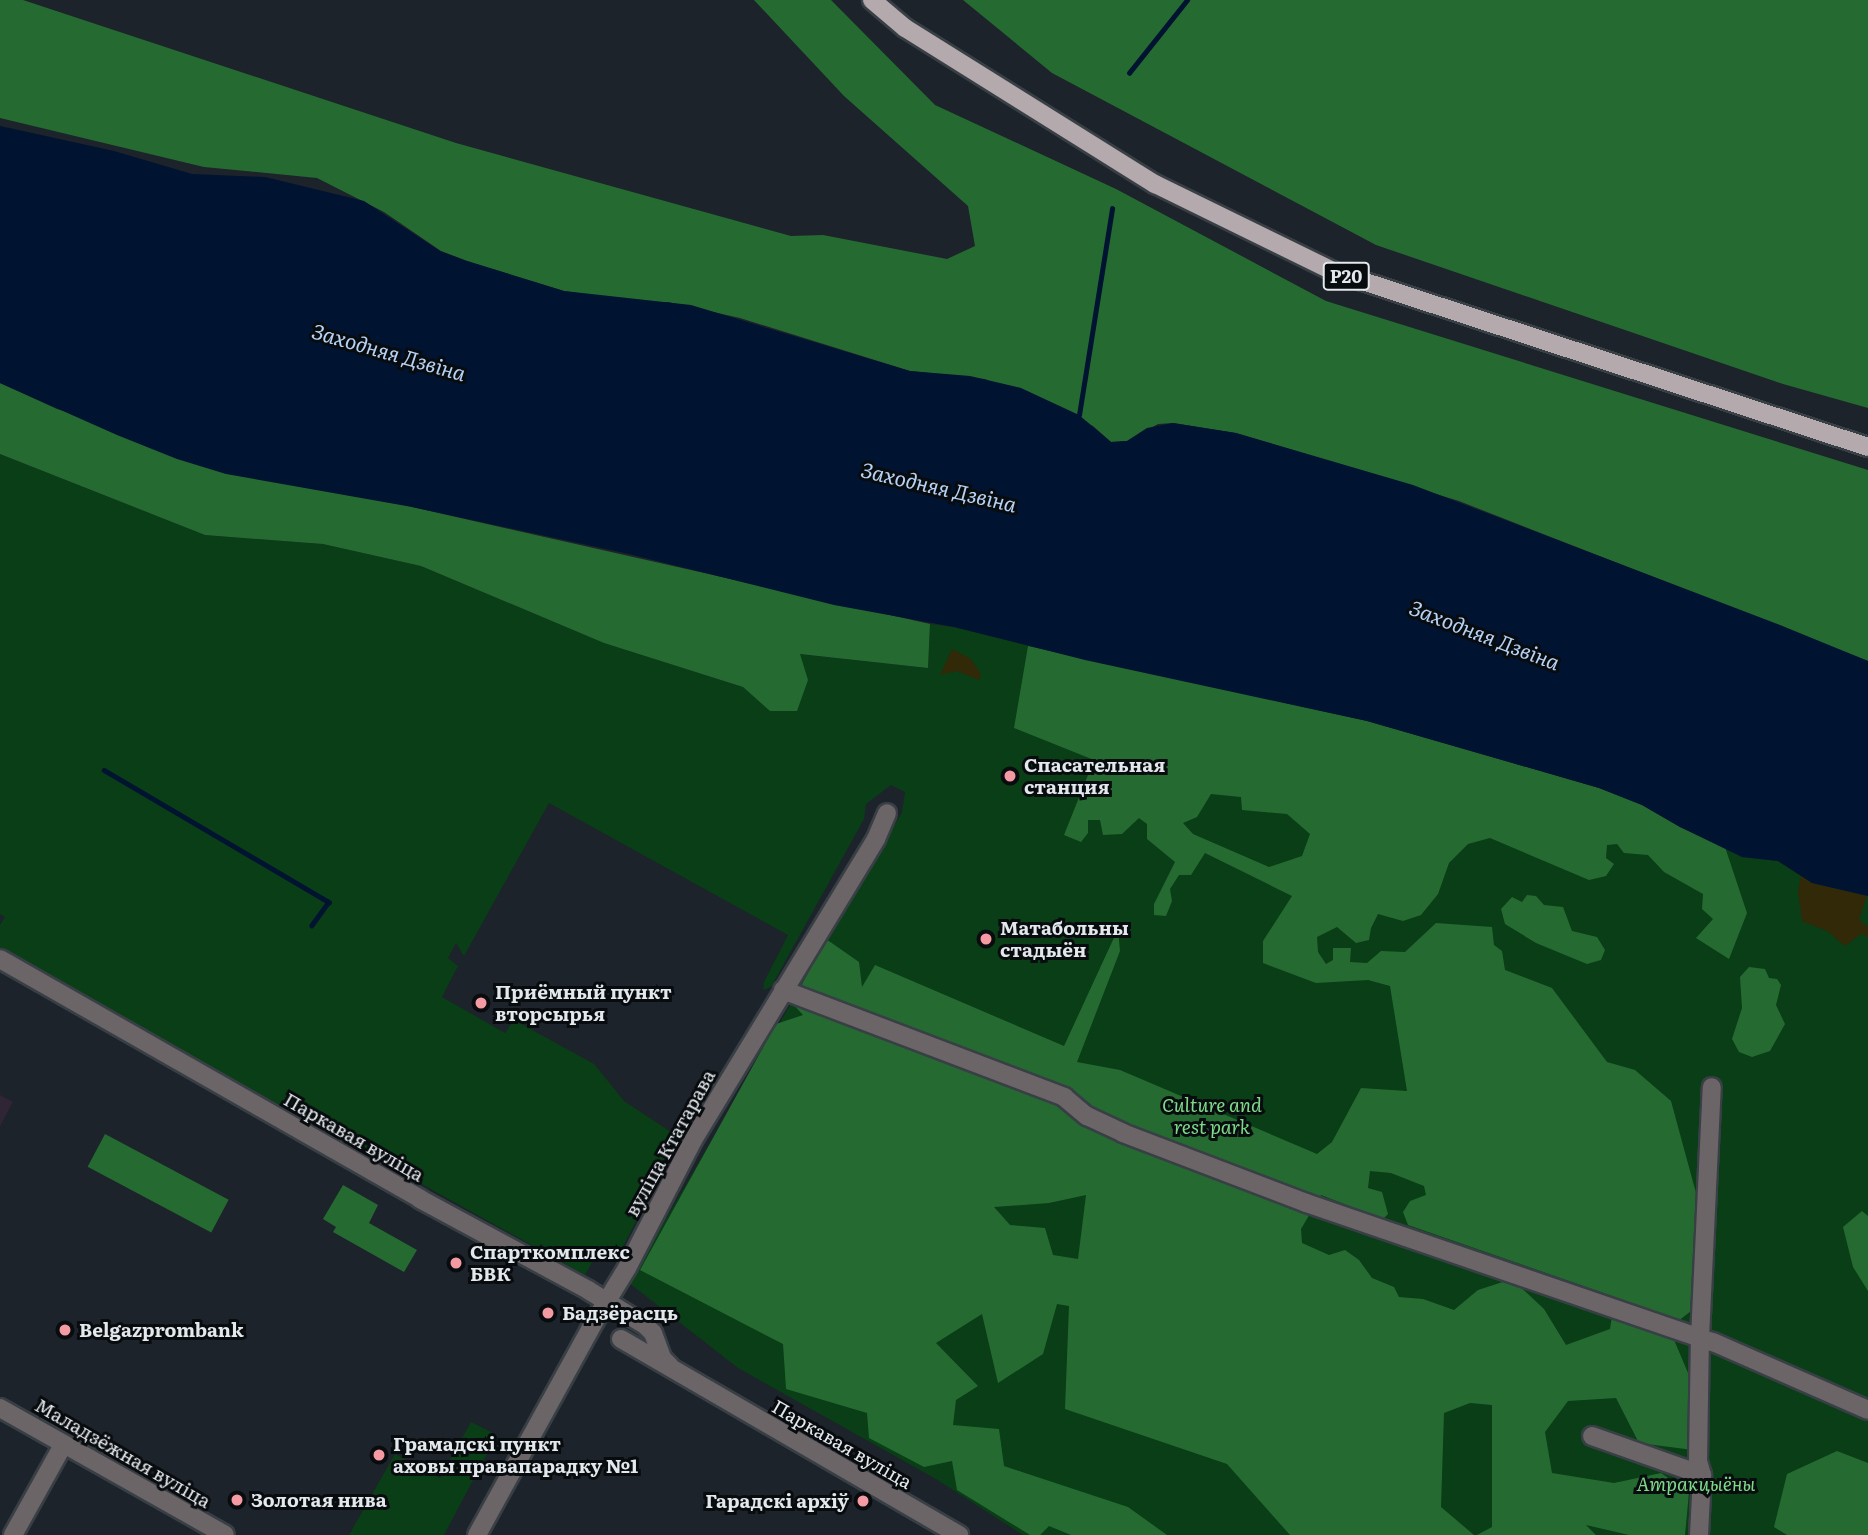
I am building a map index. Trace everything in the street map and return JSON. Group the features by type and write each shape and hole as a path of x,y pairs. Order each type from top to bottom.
{"main road":[{"name":"Р20","path":"872,0 905,28 1155,184 1335,272 1868,447"}],"street":[{"name":"вуліца Ктатарава","path":"477,1535 627,1268 693,1140 876,839 887,813"},
{"name":"Паркавая вуліца","path":"0,959 645,1325 653,1334 663,1358 670,1366"},
{"path":"783,990 1064,1097 1087,1116 1123,1133 1306,1203 1700,1337 1868,1410"},
{"path":"1699,1535 1702,1475 1698,1461 1700,1337 1712,1087"},
{"name":"Паркавая вуліца","path":"621,1339 959,1535"},
{"name":"Маладзёжная вуліца","path":"0,1408 225,1535"},
{"path":"1592,1436 1702,1475"},
{"path":"13,1535 63,1445"}],"shaded area":[{"path":"0,1095 13,1102 0,1126"}],"green space":[{"path":"0,0 23,0 456,143 791,236 823,235 947,259 975,246 968,206 844,96 754,0 831,0 935,105 1116,189 1326,301 1868,470 1868,661 1459,501 1236,433 1173,423 1158,424 1127,441 1111,442 1093,426 985,379 910,371 740,318 668,302 640,302 564,291 467,261 441,251 384,212 317,178 204,167 0,118"},
{"path":"963,0 1868,0 1868,408 1783,384 1376,245 1052,73"},
{"path":"0,383 57,409 412,507 930,624 928,668 800,654 808,680 797,711 770,711 743,687 604,643 421,566 323,544 205,535 0,454"},
{"name":"Culture and rest park","path":"0,454 205,535 323,544 421,566 604,643 743,687 770,711 799,654 928,668 930,624 954,627 1085,660 1367,721 1546,774 1725,847 1742,857 1778,861 1812,883 1868,896 1868,1535 1023,1535 936,1479 738,1368 629,1283 902,812 905,792 891,785 866,804 864,819 771,987 763,990 764,982 788,935 549,803 464,956 456,943 448,958 458,966 442,997 505,1033 514,1020 594,1064 624,1101 680,1138 618,1256 601,1246 585,1275 0,949 0,925 5,917 0,914"},
{"path":"1028,646 1367,721 1599,788 1642,805 1680,827 1725,847 1747,913 1729,959 1696,938 1713,919 1702,909 1703,894 1664,872 1648,855 1624,853 1617,844 1607,845 1606,858 1614,864 1606,876 1589,880 1490,838 1468,844 1449,863 1438,894 1421,915 1403,921 1378,914 1369,940 1356,943 1337,927 1317,937 1318,952 1326,964 1333,960 1333,948 1351,948 1350,962 1367,963 1381,951 1405,952 1436,923 1492,927 1494,945 1502,951 1505,970 1552,988 1607,1062 1635,1070 1671,1101 1699,1204 1695,1308 1669,1328 1691,1380 1693,1450 1639,1443 1616,1398 1568,1401 1545,1432 1552,1473 1614,1483 1661,1473 1689,1492 1685,1535 1629,1535 1586,1525 1596,1535 1477,1535 1492,1527 1492,1405 1470,1403 1444,1413 1441,1507 1474,1535 1290,1535 1227,1464 1065,1409 1069,1306 1057,1304 1043,1354 998,1383 982,1314 936,1343 978,1386 956,1400 953,1425 999,1429 1004,1466 1128,1507 1167,1535 1071,1535 1049,1526 1040,1535 1030,1535 957,1490 952,1461 924,1467 869,1438 867,1413 786,1389 783,1344 640,1270 776,1024 803,1015 792,1003 826,939 859,962 862,987 875,965 1064,1046 1118,929 1120,951 1077,1062 1120,1070 1317,1154 1332,1142 1361,1088 1407,1091 1390,986 1368,980 1316,983 1263,963 1263,941 1292,896 1205,853 1191,875 1179,875 1170,889 1172,901 1166,916 1154,915 1154,904 1175,862 1147,839 1147,824 1139,818 1122,834 1103,835 1100,820 1088,820 1088,833 1081,842 1064,835 1094,760 1014,728","holes":["1211,794 1241,797 1242,810 1287,814 1310,834 1302,856 1269,867 1193,834 1183,823 1197,817","1370,1171 1391,1173 1424,1186 1426,1195 1410,1201 1403,1212 1408,1225 1615,1297 1610,1329 1566,1345 1544,1309 1512,1279 1478,1290 1454,1310 1423,1299 1399,1297 1394,1287 1372,1278 1359,1260 1345,1250 1329,1255 1302,1243 1301,1229 1321,1195 1383,1219 1388,1214 1382,1192 1368,1188","1086,1195 1078,1259 1053,1255 1045,1228 1010,1225 994,1207 1049,1203"]},
{"path":"1527,895 1536,896 1544,905 1563,907 1572,931 1597,937 1605,950 1601,960 1587,964 1536,943 1505,924 1501,909 1512,897 1522,902"},
{"path":"1749,967 1765,969 1769,978 1777,979 1781,985 1776,1005 1785,1024 1770,1051 1752,1057 1739,1052 1732,1039 1742,1008 1740,977"},
{"path":"105,1134 229,1200 211,1232 88,1167"},
{"path":"343,1185 378,1205 369,1223 417,1250 404,1272 333,1232 336,1227 323,1219"},
{"path":"1862,1211 1868,1216 1868,1291 1853,1267 1843,1227"},
{"path":"471,1422 497,1435 444,1535 349,1535 395,1454 440,1478"},
{"path":"1837,1451 1868,1463 1868,1535 1787,1535 1774,1527 1787,1474"}],"sand":[{"path":"952,649 971,659 981,674 979,680 957,671 940,675"},
{"path":"1801,875 1812,883 1867,896 1859,920 1868,927 1868,937 1861,934 1845,946 1827,931 1802,921 1798,892"}],"water":[{"name":"Заходняя Дзвіна","path":"0,126 114,151 192,174 265,177 364,201 440,251 467,261 564,291 691,305 910,371 970,376 1021,388 1079,415 1111,442 1127,441 1147,428 1173,423 1236,433 1413,485 1868,661 1868,896 1812,883 1778,861 1742,857 1642,805 1599,788 1367,721 1085,660 954,627 834,605 629,554 412,507 226,474 177,459 117,435 0,383"}],"waterway":[{"path":"1129,73 1187,0"},
{"path":"1079,415 1112,209"},
{"path":"104,770 329,902 312,925"}],"place":[{"name":"Спасательная станция","path":"1010,776"},
{"name":"Матабольны стадыён","path":"986,939"},
{"name":"Приёмный пункт вторсырья","path":"481,1003"},
{"name":"Спарткомплекс БВК","path":"456,1263"},
{"name":"Бадзёрасць","path":"548,1313"},
{"name":"Belgazprombank","path":"65,1330"},
{"name":"Грамадскі пункт аховы правапарадку №1","path":"379,1455"},
{"name":"Золотая нива","path":"237,1500"},
{"name":"Гарадскі архіў","path":"863,1501"}],"park label":[{"name":"Атракцыёны","path":"1696,1484"}]}
